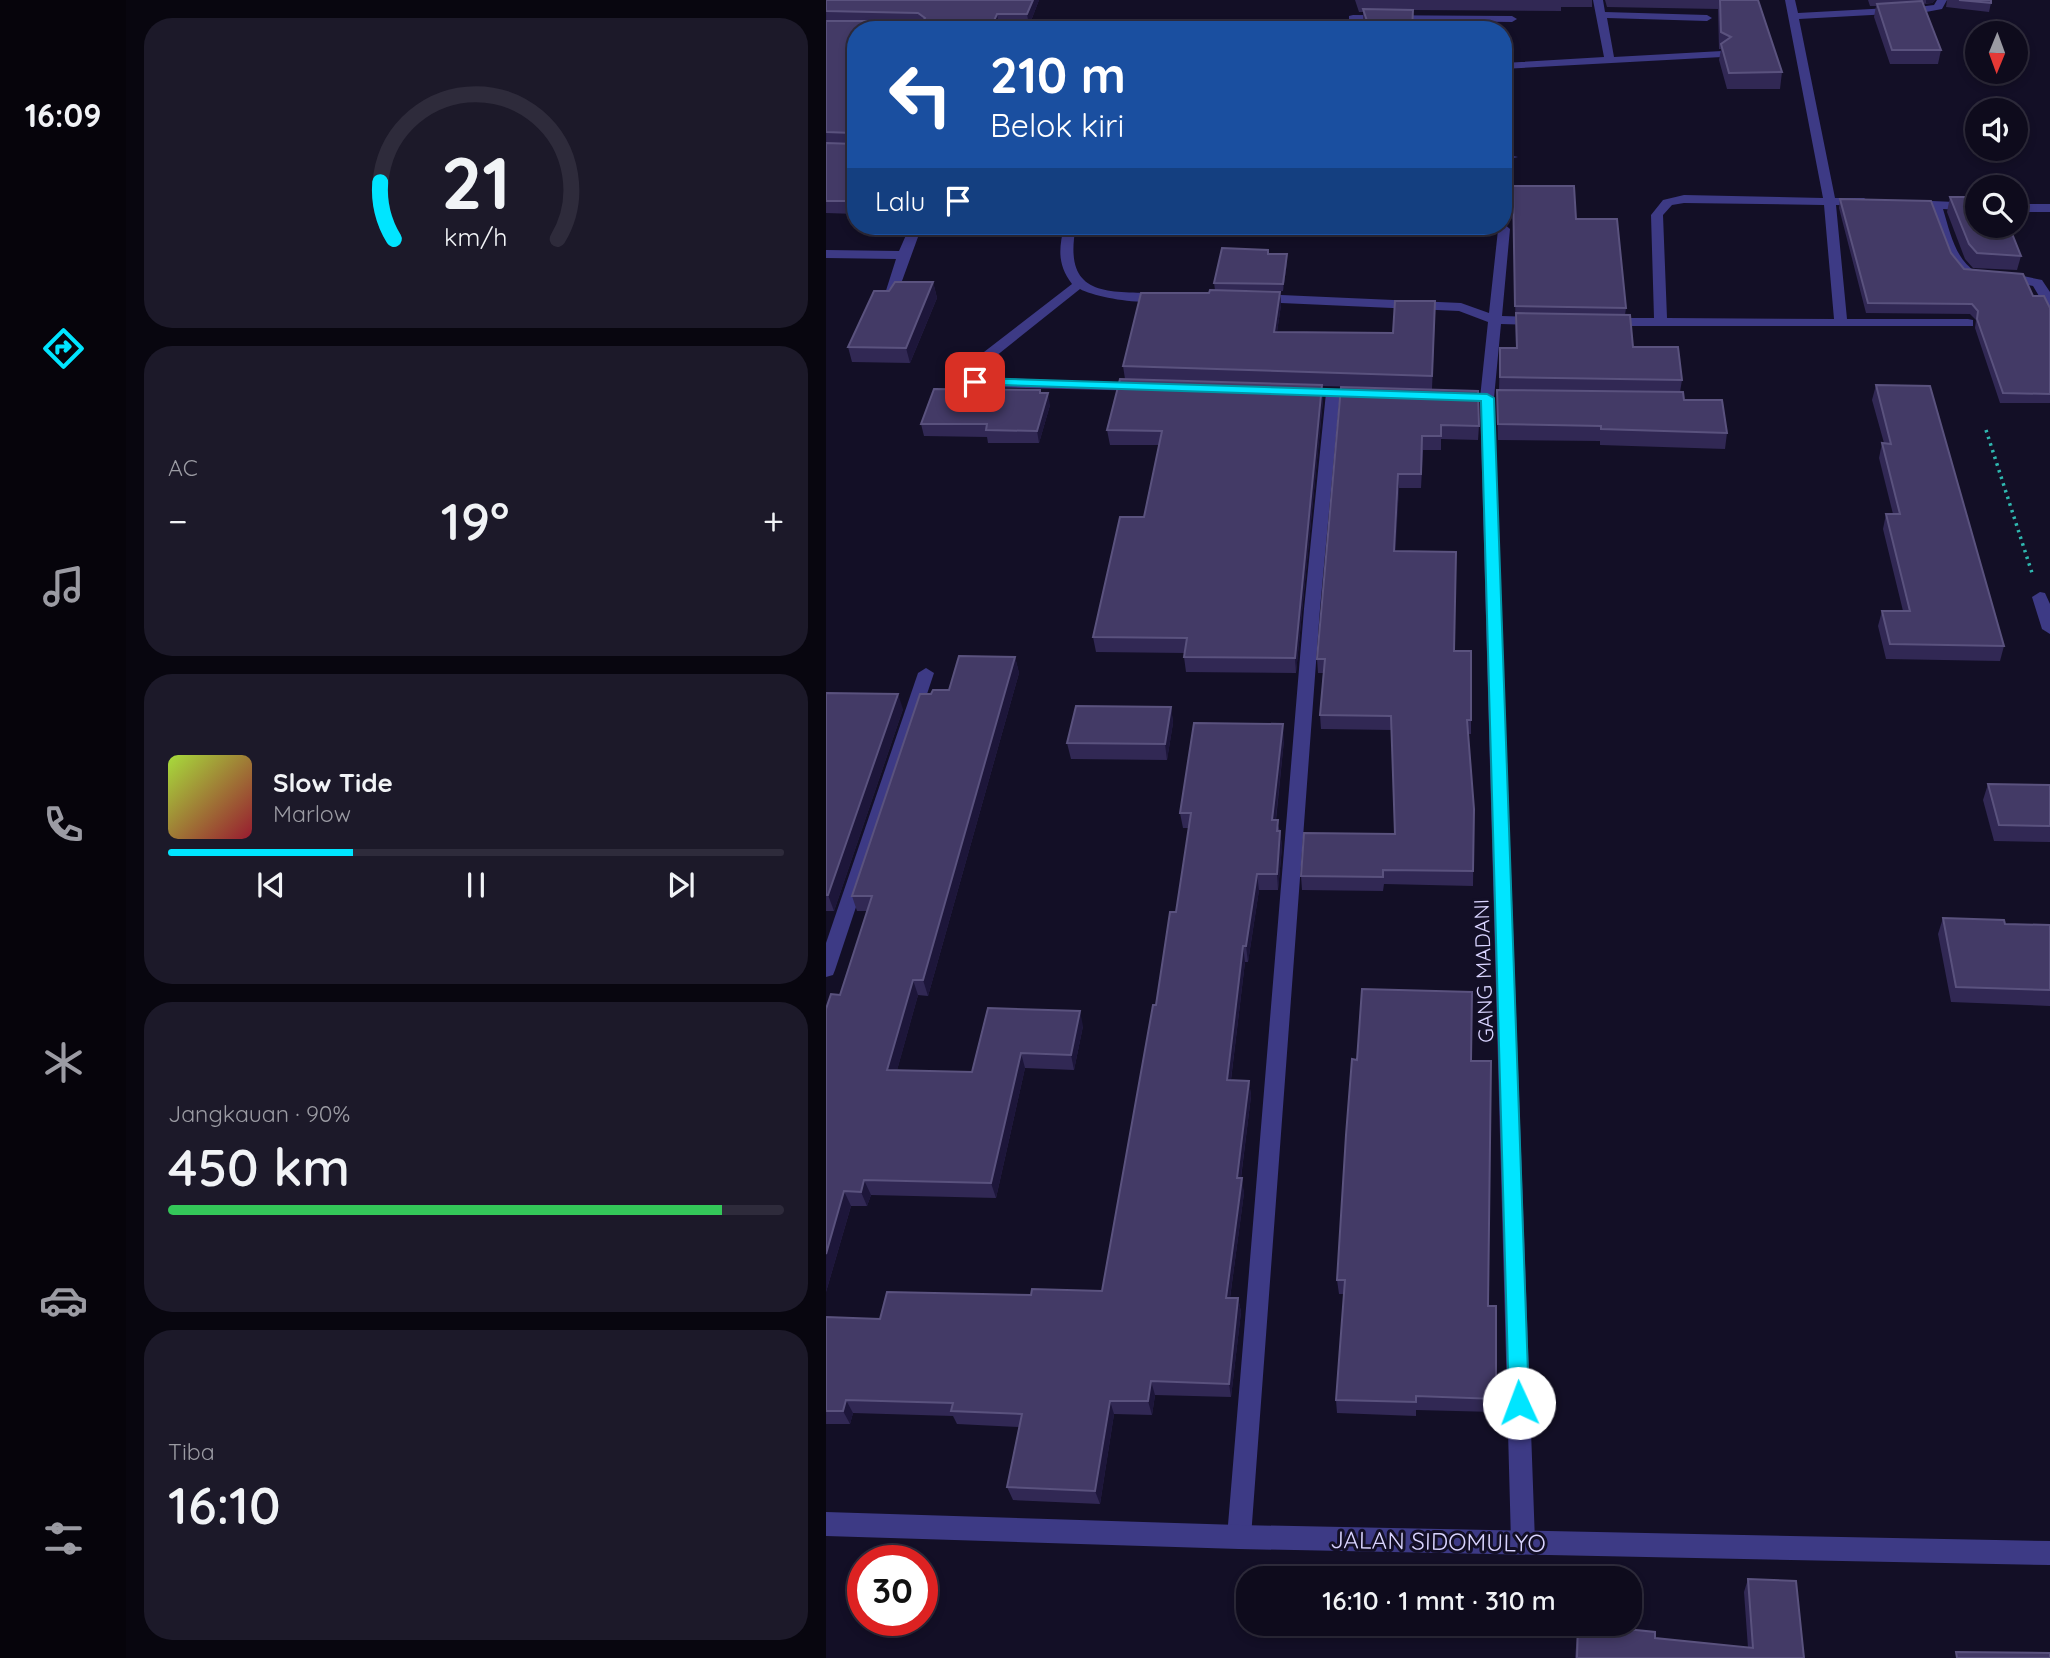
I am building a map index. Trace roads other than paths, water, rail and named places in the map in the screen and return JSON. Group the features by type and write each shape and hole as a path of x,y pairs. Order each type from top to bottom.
{"street":[{"path":"1598,0 1609,58"},
{"path":"1790,0 1829,200 1841,323"},
{"path":"1793,16 1926,9 1938,7 1942,0"},
{"path":"1600,15 1707,18"},
{"path":"1353,19 1512,19"},
{"path":"1512,65 1722,54"},
{"path":"1661,322 1657,215 1660,207 1668,202 1684,199 1872,202"},
{"path":"1898,204 1965,207"},
{"path":"1936,206 1957,261 1968,274 2034,281 2042,287 2050,303"},
{"path":"2028,208 2050,208"},
{"path":"889,300 912,235"},
{"path":"1067,235 1063,248 1072,279 1078,285 1097,293 1181,298"},
{"name":"GANG MADANI","path":"1503,235 1487,398 1523,1542"},
{"path":"826,254 903,255"},
{"path":"1078,285 976,365 972,370 972,379 986,383 1153,388"},
{"path":"1244,298 1461,307 1496,320 1550,321"},
{"path":"1590,322 1968,323"},
{"path":"1239,1537 1312,609 1333,393"},
{"path":"2040,597 2050,629"},
{"path":"826,970 926,673"},
{"name":"JALAN SIDOMULYO","path":"826,1524 1239,1537 2050,1553"}]}
